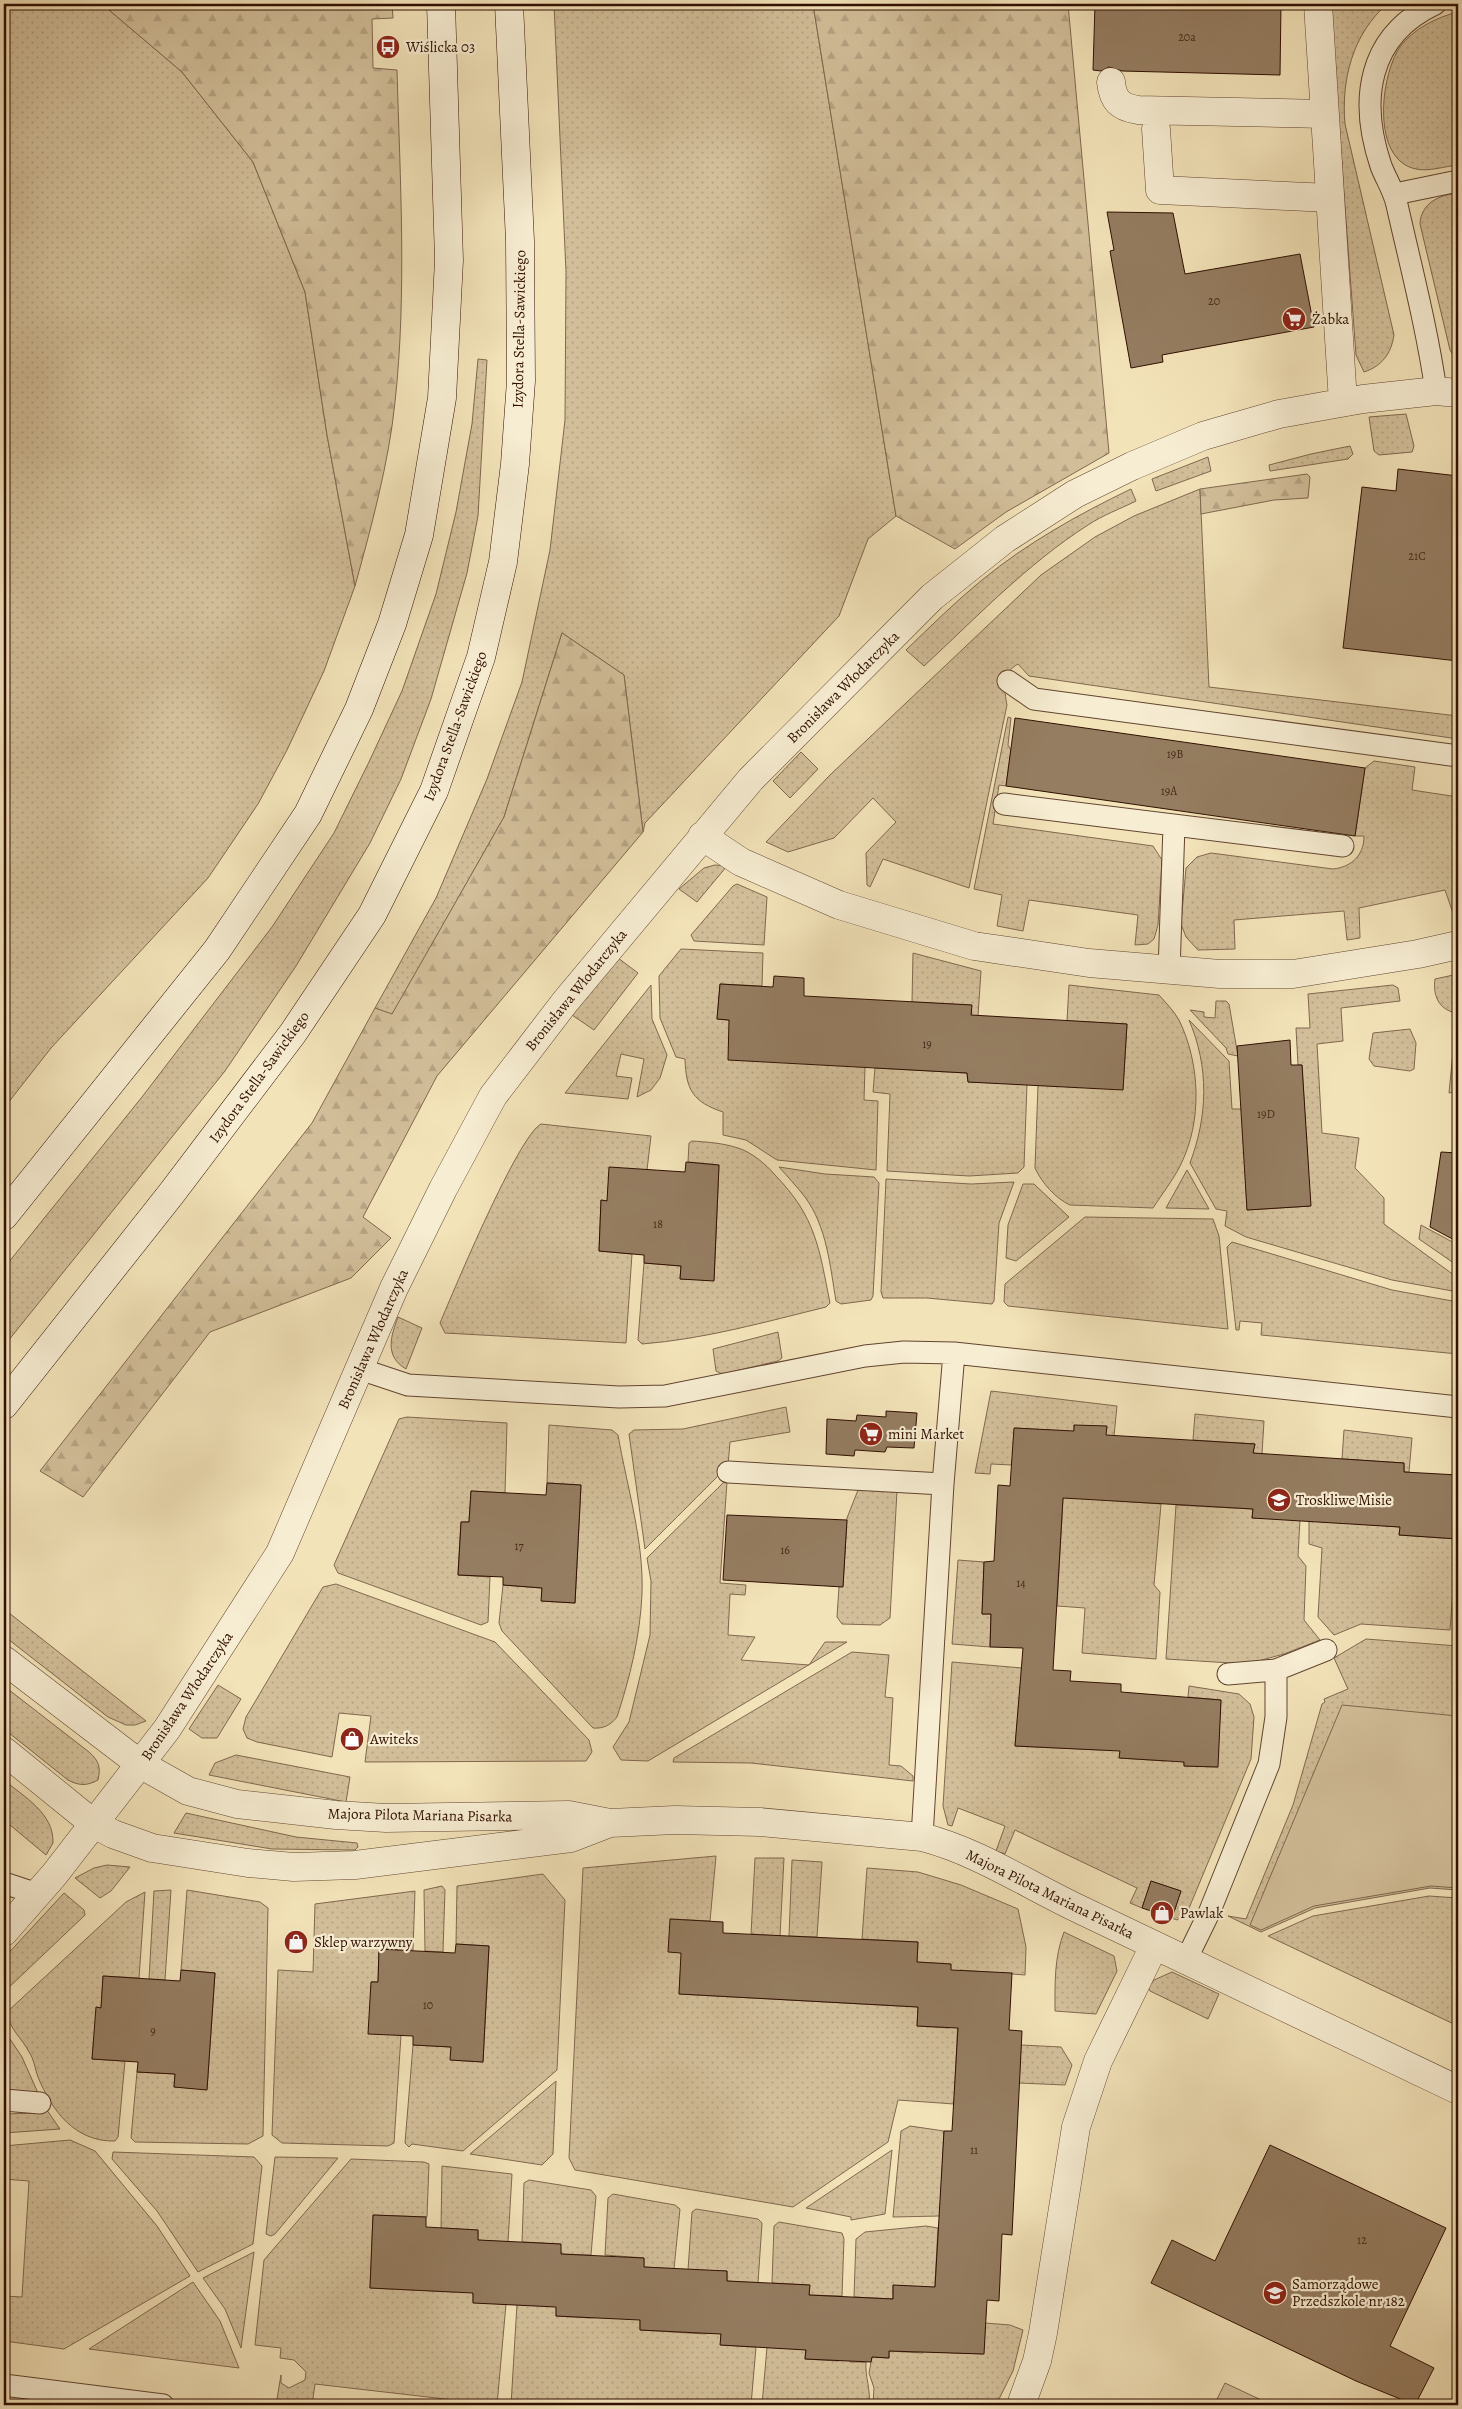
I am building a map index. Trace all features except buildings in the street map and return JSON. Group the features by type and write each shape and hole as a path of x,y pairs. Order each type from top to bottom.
{"street":[{"path":"4,1216 217,950 308,814 359,709 392,624 419,534 442,398 449,260 441,4"},
{"name":"Izydora Stella-Sawickiego","path":"4,1404 171,1194 293,1034 372,915 434,791 481,656 503,562 515,464 520,381 520,250 509,4"},
{"path":"1318,4 1343,402"},
{"path":"1111,82 1117,102 1123,107 1138,110 1325,114"},
{"path":"1156,129 1160,190 1330,198"},
{"name":"Bronisława Włodarczyka","path":"4,1932 94,1824 167,1729 203,1676 280,1553 398,1280 443,1189 494,1096 565,1002 702,836 751,780 932,597 1005,539 1075,494 1132,466 1203,436 1279,414 1343,402 1447,392"},
{"path":"702,836 741,862 839,905 965,943 1088,963 1220,974 1293,974 1427,953 1458,945"},
{"name":"Majora Pilota Mariana Pisarka","path":"4,1660 140,1764 188,1791 237,1804 336,1815 386,1818 569,1815 610,1823 675,1820 760,1822 922,1838 978,1856 1024,1882 1154,1946 1458,2090"},
{"name":"Majora Pilota Mariana Pisarka","path":"4,1751 94,1824 113,1834 152,1848 248,1863 294,1867 355,1865 571,1838 610,1823"},
{"path":"1020,2405 1037,2361 1044,2333 1072,2147 1084,2099 1098,2061 1154,1946"}],"lane":[{"path":"1435,4 1415,15 1392,36 1383,48 1372,79 1369,100 1371,122 1381,165 1395,194 1427,338 1447,392"},
{"path":"1395,194 1458,181"},
{"path":"1008,681 1034,699 1458,756"},
{"path":"1004,804 1343,846"},
{"path":"1168,971 1174,826"},
{"path":"360,1369 408,1385 619,1397 665,1396 865,1356 904,1352 954,1352 1458,1407"},
{"path":"922,1838 943,1484 954,1352"},
{"path":"728,1472 943,1484"},
{"path":"1228,1674 1276,1670 1326,1650"},
{"path":"1186,1960 1212,1904 1268,1764 1276,1717 1276,1670"},
{"path":"4,1883 37,1894"},
{"path":"4,2100 40,2103"},
{"path":"4,2385 162,2405"}],"green space":[{"path":"4,4 102,4 182,72 253,162 305,292 327,435 355,586 324,671 287,750 258,804 208,878 51,1048 4,1108"},
{"path":"102,4 392,4 393,18 372,19 373,68 397,70 402,236 399,361 392,425 384,471 355,586 327,435 305,292 253,162 182,72"},
{"path":"554,4 813,4 896,516 868,539 839,616 645,823 643,832 624,675 562,633 504,817 392,1015 375,1008 436,898 487,779 522,682 550,550 565,420 566,272"},
{"path":"813,4 1068,4 1109,453 1006,512 955,549 896,516"},
{"path":"1330,4 1387,4 1375,16 1358,43 1352,58 1345,90 1345,124 1394,335 1391,348 1381,363 1364,372 1356,355"},
{"path":"1458,12 1458,165 1416,169 1402,162 1392,150 1386,134 1384,96 1388,77 1393,60 1405,41 1419,29 1442,17"},
{"path":"1458,193 1458,363 1450,350 1420,224 1427,205 1438,198"},
{"path":"478,359 487,360 478,516 467,573 431,699 401,779 370,843 296,966 225,1071 4,1346 4,1268 142,1097 272,927 334,833 368,764 402,691 436,594 456,512 472,424"},
{"path":"1406,414 1414,446 1412,452 1379,455 1374,451 1369,417"},
{"path":"1350,446 1353,454 1348,459 1270,471 1269,465"},
{"path":"1208,457 1211,471 1156,491 1152,479"},
{"path":"1307,474 1310,477 1308,498 1274,500 1201,514 1200,489"},
{"path":"1131,489 1136,501 1094,521 1044,557 1003,592 924,666 906,650 943,614 999,566 1073,519"},
{"path":"1200,489 1209,687 1458,716 1458,739 1029,676 1018,664 1009,672 1005,682 1007,705 969,888 883,859 870,887 867,885 866,853 896,822 873,798 834,838 788,852 766,842 830,775 1041,575 1095,537 1134,516"},
{"path":"562,633 624,675 643,832 437,1076 363,1217 391,1238 351,1278 210,1332 83,1497 40,1471 312,1123 375,1008 392,1014 504,817"},
{"path":"1008,717 1011,718 1008,745 1011,750 1006,786 999,785 993,824 1153,846 1162,860 1158,925 1154,939 1148,944 1135,945 1138,915 1029,900 1023,931 997,926 1002,895 974,889"},
{"path":"801,752 818,769 790,798 773,781"},
{"path":"1374,761 1415,767 1412,790 1458,797 1458,914 1454,916 1445,890 1359,908 1360,938 1347,940 1344,911 1234,920 1235,949 1198,950 1186,937 1181,924 1186,868 1197,857 1211,853 1333,869 1351,863 1362,849 1364,836 1355,836 1365,768"},
{"path":"715,865 727,866 697,902 679,889 704,868"},
{"path":"737,884 767,897 764,945 694,941 691,935 733,886"},
{"path":"681,949 763,953 762,986 720,984 717,1019 737,1021 865,1067 864,1100 878,1101 876,1170 777,1160 746,1140 723,1135 723,1112 705,1104 693,1093 687,1079 685,1059 676,1057 660,1018 659,976"},
{"path":"913,953 981,971 978,1016 971,1016 971,1005 912,1002"},
{"path":"618,958 638,973 594,1030 572,1015"},
{"path":"1458,974 1458,1008 1452,1012 1443,1007 1437,999 1435,979"},
{"path":"651,985 652,1019 667,1055 660,1078 651,1090 637,1097 644,1059 621,1054 616,1076 632,1078 628,1099 565,1093"},
{"path":"1069,985 1159,995 1179,1020 1186,1037 1195,1073 1195,1111 1192,1130 1180,1166 1153,1208 1070,1205 1050,1190 1035,1168 1038,1085 1123,1089 1127,1024 1067,1021"},
{"path":"1393,985 1398,988 1400,1001 1341,1008 1343,1041 1317,1044 1322,1133 1359,1138 1355,1168 1384,1198 1384,1224 1458,1278 1458,1292 1392,1280 1246,1237 1225,1226 1227,1211 1216,1209 1190,1163 1200,1127 1204,1091 1200,1055 1189,1020 1229,1061 1232,1109 1242,1109 1247,1210 1310,1206 1302,1065 1298,1065 1296,1028 1310,1028 1308,994"},
{"path":"1216,1001 1226,1001 1229,1004 1238,1056 1228,1054 1226,1048 1190,1010 1204,1012 1204,1017 1215,1018"},
{"path":"1410,1029 1416,1043 1414,1069 1410,1071 1374,1066 1369,1059 1373,1033"},
{"path":"1453,1052 1458,1054 1458,1091 1449,1093"},
{"path":"875,1068 967,1073 968,1082 1027,1084 1024,1167 1018,1173 969,1176 887,1171 890,1094 873,1092"},
{"path":"541,1124 651,1136 647,1170 607,1201 601,1200 599,1251 632,1254 626,1343 445,1333 440,1323 487,1216 517,1156"},
{"path":"692,1141 727,1145 748,1152 767,1167 789,1190 808,1219 819,1249 830,1303 826,1307 689,1338 642,1344 638,1340 644,1263 681,1266 680,1279 714,1280 719,1165 688,1162 689,1143"},
{"path":"779,1167 825,1174 874,1177 879,1183 873,1296 871,1300 841,1304 836,1301 826,1247 818,1221 805,1197"},
{"path":"1187,1170 1209,1209 1166,1208"},
{"path":"886,1179 971,1184 1014,1182 999,1223 994,1301 992,1304 927,1298 883,1298 881,1292"},
{"path":"1023,1184 1034,1184 1069,1217 1016,1261 1006,1258 1008,1225"},
{"path":"1085,1217 1213,1219 1219,1236 1228,1329 1008,1306 1004,1302 1005,1284"},
{"path":"1421,1225 1458,1245 1458,1266 1419,1239"},
{"path":"1232,1242 1392,1290 1458,1302 1458,1354 1261,1335 1262,1323 1240,1321 1239,1330 1236,1330 1227,1247"},
{"path":"398,1317 422,1328 406,1369 394,1358 392,1352 393,1331"},
{"path":"778,1332 782,1358 778,1361 722,1374 716,1371 713,1349"},
{"path":"991,1391 1117,1406 1114,1436 1106,1436 1074,1425 1074,1441 1065,1431 1015,1428 1012,1465 991,1464 990,1474 975,1473"},
{"path":"786,1407 790,1432 730,1442 728,1466 645,1549 629,1434 634,1430 683,1429"},
{"path":"1195,1414 1264,1421 1262,1454 1253,1453 1255,1444 1193,1440"},
{"path":"407,1417 507,1423 505,1493 471,1491 469,1522 461,1522 458,1575 490,1577 488,1622 481,1625 338,1573 334,1565 399,1419"},
{"path":"549,1425 612,1430 618,1435 638,1534 642,1594 637,1641 617,1717 609,1724 600,1728 593,1728 502,1631 499,1623 503,1585 542,1588 542,1601 575,1603 581,1485 547,1483"},
{"path":"1344,1430 1412,1438 1409,1472 1404,1472 1404,1463 1342,1459"},
{"path":"1064,1480 1104,1500 1161,1504 1154,1585 1160,1592 1156,1659 1082,1653 1085,1608 1057,1606"},
{"path":"724,1482 727,1482 720,1583 746,1585 745,1595 730,1594 728,1635 755,1637 741,1660 809,1665 648,1761 621,1760 613,1747 629,1722 650,1635 651,1581 647,1558"},
{"path":"858,1490 897,1491 890,1618 880,1625 842,1624 837,1617 839,1587 843,1586 847,1518"},
{"path":"1176,1505 1253,1509 1252,1518 1300,1519 1298,1556 1306,1566 1304,1620 1320,1640 1284,1654 1247,1664 1166,1659"},
{"path":"1309,1520 1400,1527 1399,1535 1457,1539 1450,1630 1361,1624 1334,1635 1318,1617 1322,1548 1309,1544"},
{"path":"958,1560 984,1562 982,1614 991,1614 990,1647 952,1644"},
{"path":"336,1584 495,1642 589,1740 592,1752 586,1761 365,1762 371,1716 339,1713 332,1757 257,1742 247,1738 243,1729 246,1717 323,1587"},
{"path":"4,1609 146,1721 135,1725 126,1725 108,1717 4,1636"},
{"path":"1366,1639 1458,1646 1458,1890 1430,1888 1315,1908 1261,1932 1228,1916 1246,1919 1293,1805 1322,1704 1325,1702 1324,1699 1348,1689 1334,1658"},
{"path":"825,1642 847,1642 809,1665"},
{"path":"852,1652 889,1655 885,1697 893,1698 889,1765 901,1766 913,1776 913,1781 751,1763 673,1762 674,1758"},
{"path":"952,1662 1022,1668 1015,1746 1101,1750 1120,1746 1120,1758 1165,1761 1184,1756 1184,1766 1217,1767 1221,1700 1188,1697 1189,1686 1239,1694 1250,1704 1254,1717 1251,1759 1187,1913 1177,1920 1172,1918 1181,1891 1151,1881 1142,1908 1130,1903 1137,1888 1015,1830 1005,1854 996,1851 1005,1826 958,1808 952,1826 948,1825 943,1806"},
{"path":"218,1685 241,1699 217,1738 202,1738 189,1729"},
{"path":"4,1686 92,1755 98,1764 98,1780 83,1784 68,1780 4,1729"},
{"path":"1342,1705 1458,1716 1458,1888 1431,1886 1314,1906 1261,1930 1250,1925"},
{"path":"236,1755 350,1777 346,1802 209,1775 215,1763"},
{"path":"4,1780 29,1799 49,1823 53,1843 46,1855 4,1820"},
{"path":"186,1813 296,1837 357,1843 358,1847 355,1850 272,1849 174,1833"},
{"path":"716,1856 710,1921 670,1919 687,1953 681,1961 679,1994 918,2007 917,2026 949,2028 958,2018 954,2104 898,2100 888,2142 793,2207 575,2170 569,2158 583,1868"},
{"path":"755,1858 784,1858 780,1936 751,1934"},
{"path":"792,1860 822,1862 817,1937 789,1936"},
{"path":"107,1865 130,1867 111,1891 100,1898 75,1878 94,1868"},
{"path":"867,1868 918,1872 961,1885 1018,1909 1026,1947 1025,1975 960,1970 950,1979 951,1964 917,1962 918,1942 862,1939"},
{"path":"543,1874 565,1900 557,2070 463,2151 412,2144 409,2147 405,2143 413,2045 451,2047 451,2060 483,2062 489,1946 456,1944 457,1886"},
{"path":"442,1886 445,1890 443,1952 425,1951 424,1890"},
{"path":"171,1890 165,1980 149,1979 154,1891"},
{"path":"187,1890 260,1902 268,1908 263,2136 248,2144 135,2142 131,2138 137,2072 175,2074 174,2087 207,2089 215,1973 181,1970"},
{"path":"415,1891 413,1950 379,1949 378,1982 371,1982 401,2035 394,2143 388,2146 282,2143 272,2135 278,1970 313,1972 315,1904"},
{"path":"145,1892 139,1978 103,1976 101,2008 97,2007 92,2059 125,2061 118,2137 115,2141 101,2140 77,2130 58,2112 44,2090 31,2055 10,2023 7,2012 126,1902"},
{"path":"64,1893 84,1910 85,1915 4,1992 4,1958"},
{"path":"1429,1896 1458,1898 1458,2026 1268,1936 1313,1916"},
{"path":"1064,1932 1114,1956 1117,1971 1096,2014 1055,2011 1057,1961"},
{"path":"1172,1972 1219,1994 1208,2019 1150,1991 1148,1987 1154,1980"},
{"path":"4,2030 22,2057 38,2093 4,2091"},
{"path":"1021,2045 1061,2047 1072,2065 1065,2085 1019,2083"},
{"path":"556,2081 553,2154 542,2165 470,2154"},
{"path":"42,2103 60,2129 4,2133 4,2114 39,2113"},
{"path":"910,2126 944,2131 940,2216 893,2217 901,2131"},
{"path":"70,2140 95,2151 157,2226 190,2276 64,2349 4,2341 4,2296 22,2297 29,2181 4,2179 4,2146"},
{"path":"892,2150 885,2214 851,2220 851,2217 806,2208"},
{"path":"113,2152 254,2157 262,2166 253,2244 198,2272 157,2211 112,2159"},
{"path":"275,2157 338,2158 275,2234 271,2236 266,2234"},
{"path":"351,2159 424,2162 429,2164 427,2217 373,2215 370,2288 455,2292 473,2286 473,2302 506,2304 497,2405 315,2384 312,2405 276,2405 281,2375 281,2383 289,2388 305,2380 306,2372 294,2360 280,2358 281,2348 255,2345 264,2260"},
{"path":"442,2166 512,2174 508,2242 478,2240 478,2230 441,2228"},
{"path":"529,2180 591,2190 596,2196 591,2255 561,2254 560,2244 522,2242 524,2183"},
{"path":"613,2194 675,2205 680,2209 674,2269 644,2267 644,2258 605,2255 608,2198"},
{"path":"696,2209 758,2219 762,2223 758,2283 727,2281 727,2271 688,2270 692,2212"},
{"path":"779,2222 842,2233 844,2239 842,2296 809,2295 809,2285 772,2283 774,2226"},
{"path":"926,2226 938,2228 934,2301 893,2285 893,2299 854,2297 856,2239 865,2232"},
{"path":"254,2252 241,2348 225,2309 203,2278"},
{"path":"193,2282 220,2321 239,2368 89,2349"},
{"path":"557,2300 556,2316 590,2318 640,2313 640,2330 705,2334 721,2329 721,2345 756,2347 751,2405 511,2405 517,2304"},
{"path":"985,2323 1010,2325 1023,2330 1013,2371 996,2405 873,2405 874,2388 869,2373 872,2357 889,2358 889,2351 923,2353 923,2341 932,2352 983,2354"},
{"path":"806,2344 805,2359 838,2361 851,2352 850,2362 866,2362 869,2405 762,2405 767,2347"},
{"path":"1225,2383 1272,2405 1214,2405"}],"place":[{"name":"Wiślicka 03","path":"388,47"},
{"name":"Żabka","path":"1294,319"},
{"name":"mini Market","path":"871,1434"},
{"name":"Troskliwe Misie","path":"1279,1500"},
{"name":"Awiteks","path":"352,1739"},
{"name":"Pawlak","path":"1162,1913"},
{"name":"Sklep warzywny","path":"296,1942"},
{"name":"Samorządowe Przedszkole nr 182","path":"1275,2293"}]}
